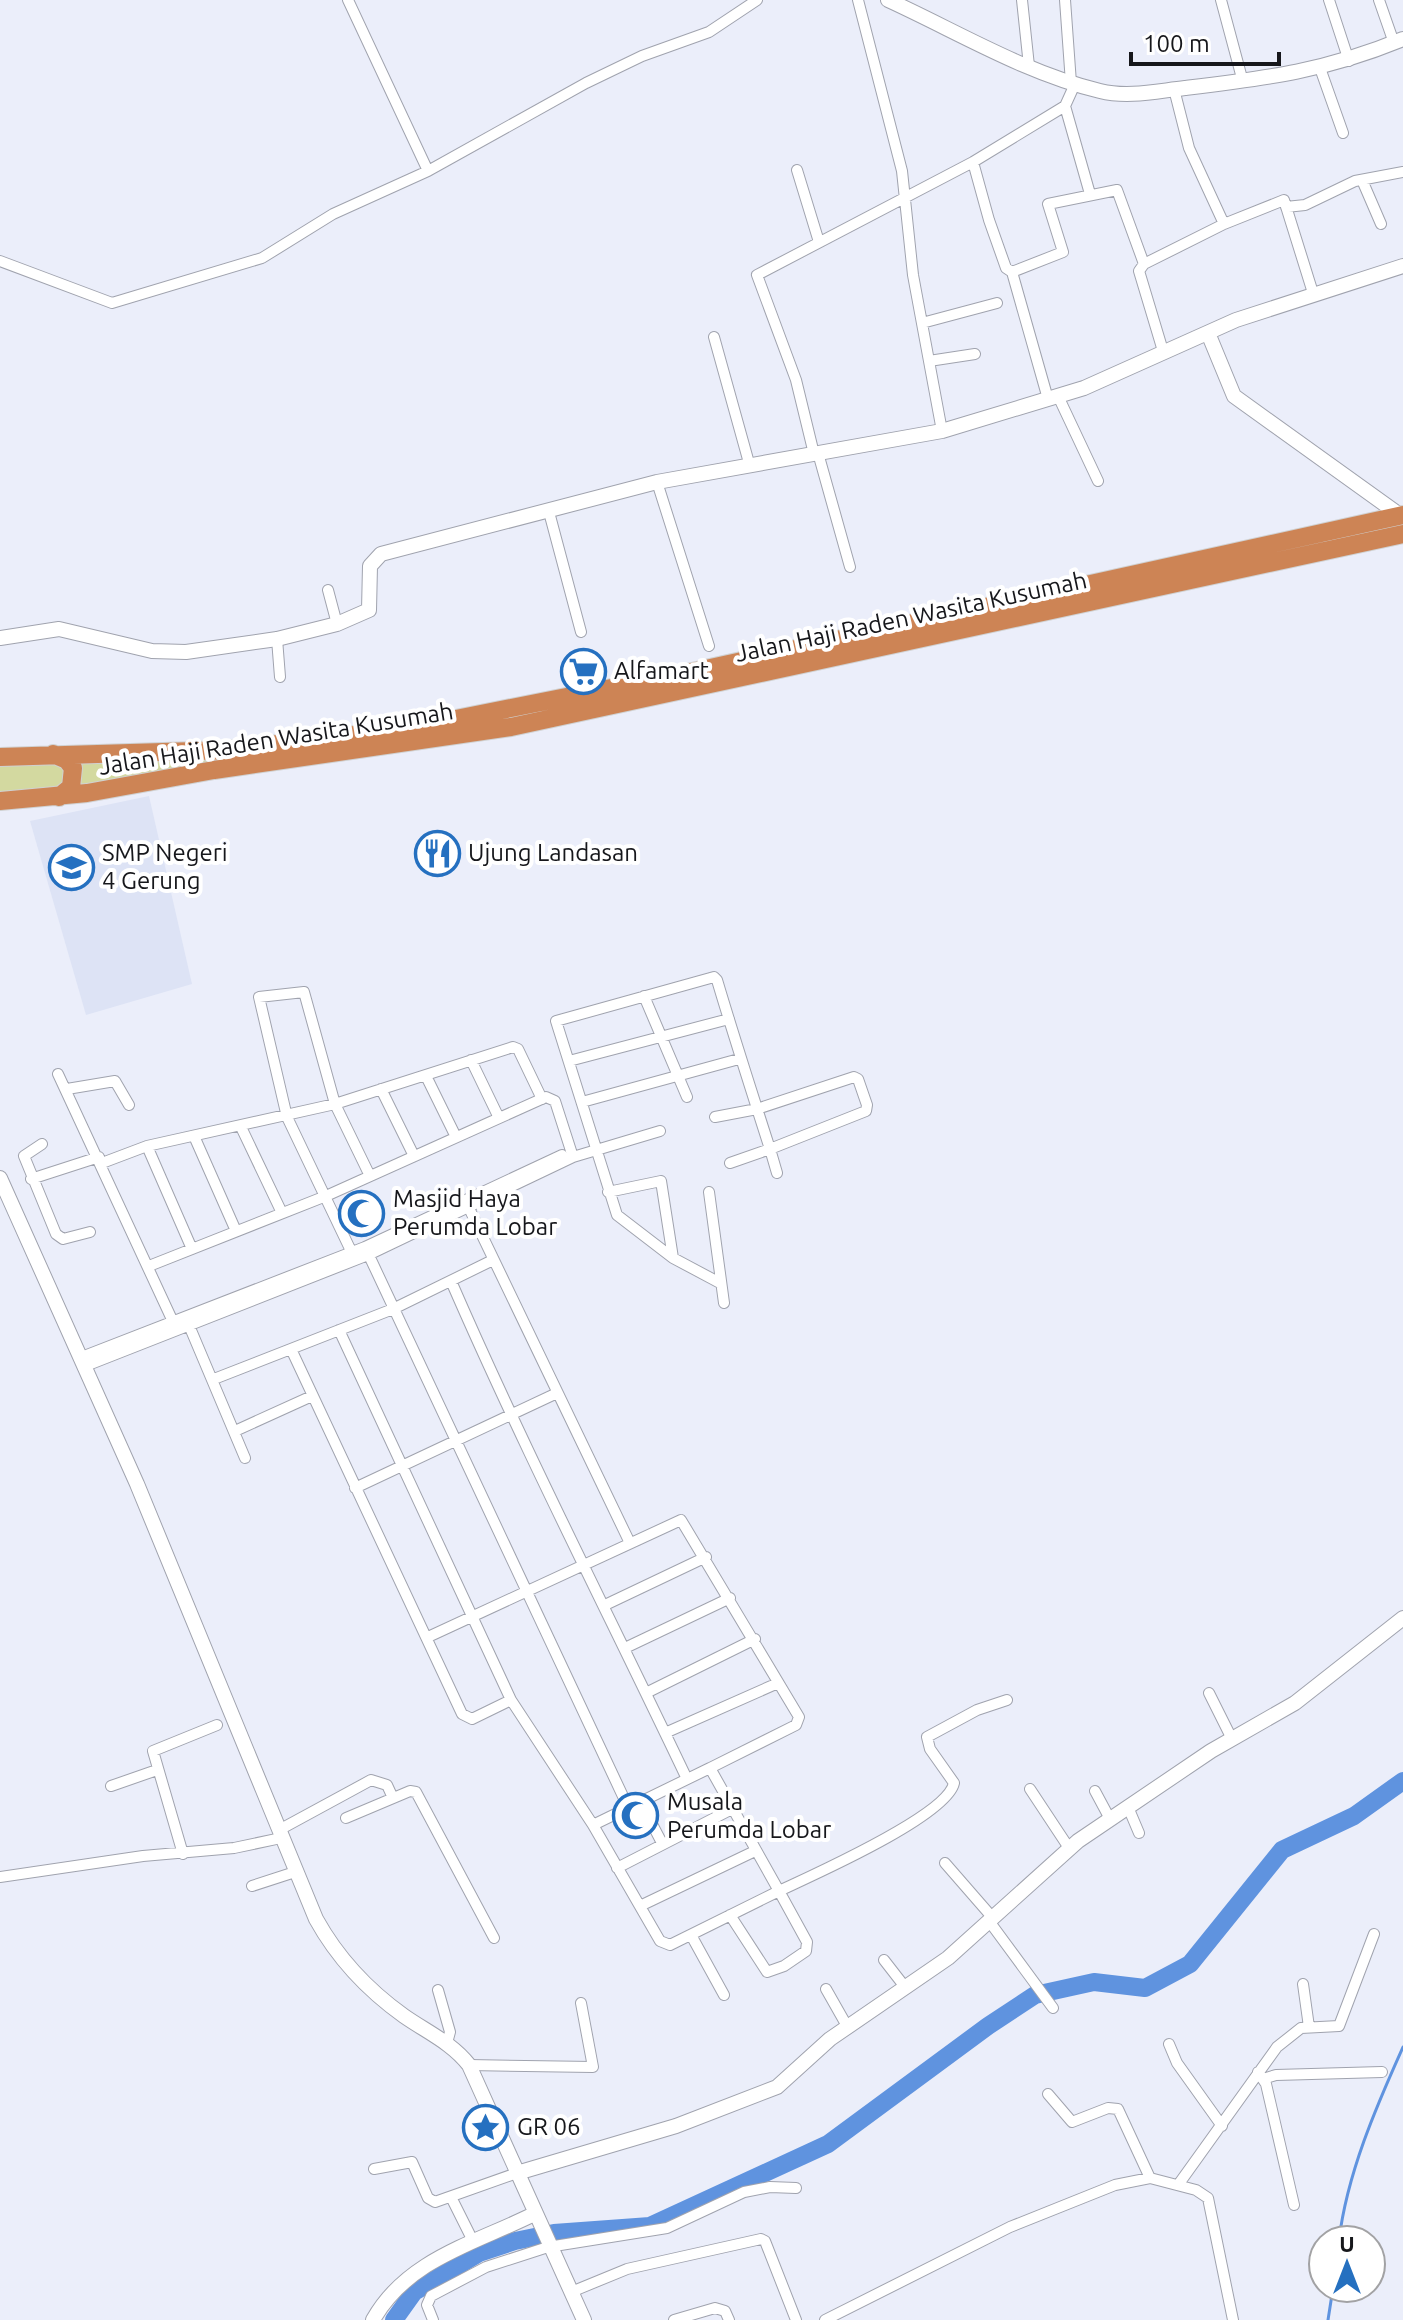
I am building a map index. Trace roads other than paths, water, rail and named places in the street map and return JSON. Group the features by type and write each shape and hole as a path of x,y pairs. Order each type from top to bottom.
{"highway":[{"name":"Jalan Haji Raden Wasita Kusumah","path":"0,801 59,797 509,719 1350,537 1402,522"},
{"name":"Jalan Haji Raden Wasita Kusumah","path":"0,757 277,746 509,719"},
{"path":"50,754 67,760 73,768 71,787 59,797"}],"street":[{"path":"348,0 428,171"},
{"path":"0,261 104,301 124,302 262,258 333,214 428,171 586,83 642,56 709,32 757,0"},
{"path":"858,0 902,171 922,323 942,431"},
{"path":"888,0 906,4 1029,66 1073,83 1115,94 1243,82 1349,61 1398,41 1379,0"},
{"path":"1022,0 1029,66"},
{"path":"1065,0 1073,83 1065,106 1090,194"},
{"path":"1221,0 1243,82"},
{"path":"1329,0 1349,61"},
{"path":"1320,68 1343,133"},
{"path":"1174,89 1189,148 1224,224"},
{"path":"850,567 796,380 757,275 904,201 1065,106"},
{"path":"973,162 989,220 1006,268 1012,272 1053,398 1098,481"},
{"path":"797,170 819,242"},
{"path":"1286,207 1305,205 1362,180 1403,172"},
{"path":"1362,180 1381,224"},
{"path":"1012,272 1063,252 1048,204 1117,190 1144,264"},
{"path":"1163,351 1139,271 1144,264 1224,224 1283,200 1313,293"},
{"path":"0,638 59,629 169,653 277,639 337,624 369,610 369,570 381,554 657,482 749,463 942,431 1084,388 1208,333 1313,293 1403,266"},
{"path":"922,323 997,303"},
{"path":"1208,333 1234,396 1402,522"},
{"path":"714,337 749,463"},
{"path":"929,361 975,354"},
{"path":"657,482 709,646"},
{"path":"549,512 581,632"},
{"path":"328,590 337,624"},
{"path":"277,639 280,677"},
{"path":"720,1283 673,1258 620,1219 608,1192 555,1022 706,978 717,980 739,1059 777,1173"},
{"path":"352,1253 287,1117 258,999 301,990 335,1104 370,1176"},
{"path":"644,996 687,1097"},
{"path":"569,1061 729,1019"},
{"path":"31,1179 147,1146 335,1104 516,1047 542,1099"},
{"path":"582,1102 739,1059"},
{"path":"471,1060 499,1118"},
{"path":"58,1074 101,1160 176,1326"},
{"path":"426,1076 456,1137"},
{"path":"715,1117 757,1109 854,1077 858,1079 867,1105 866,1111 839,1124 730,1163"},
{"path":"67,1089 115,1081 129,1105"},
{"path":"381,1089 414,1156"},
{"path":"149,1266 326,1196 550,1096 555,1101 572,1154"},
{"path":"241,1127 282,1213"},
{"path":"188,1321 367,1251 572,1154 660,1131"},
{"path":"194,1136 236,1231"},
{"path":"42,1144 24,1153 31,1179 60,1238 90,1232"},
{"path":"147,1146 192,1249"},
{"path":"0,1178 137,1484 316,1919 340,1956 401,2014 447,2043 469,2065 547,2244 584,2320"},
{"path":"608,1192 655,1179 661,1181 673,1258"},
{"path":"709,1192 724,1303"},
{"path":"467,1204 555,1394 629,1541"},
{"path":"81,1363 352,1253 367,1251"},
{"path":"367,1251 525,1590 580,1698 628,1807"},
{"path":"214,1379 393,1309 493,1260"},
{"path":"451,1281 510,1416 585,1563 687,1779"},
{"path":"188,1321 245,1458"},
{"path":"339,1330 511,1700 593,1825 662,1943 670,1945 887,1837 940,1802 954,1783 930,1749 927,1737 977,1710 1007,1700"},
{"path":"291,1349 464,1717 472,1719 511,1700"},
{"path":"355,1488 555,1394"},
{"path":"235,1431 312,1396"},
{"path":"428,1637 629,1541 679,1519 685,1523 799,1717 797,1724 593,1825"},
{"path":"605,1605 706,1557"},
{"path":"625,1648 730,1598"},
{"path":"374,2169 410,2162 430,2200 440,2202 515,2168 676,2126 763,2094 785,2082 845,2023 948,1958 1066,1844 1110,1819 1230,1736 1295,1703 1403,1618"},
{"path":"646,1693 755,1639"},
{"path":"665,1733 778,1683"},
{"path":"1209,1693 1230,1736"},
{"path":"183,1854 152,1755 155,1748 217,1725"},
{"path":"710,1768 808,1947 784,1966 770,1972 765,1970 730,1915"},
{"path":"111,1786 157,1770"},
{"path":"0,1877 143,1856 183,1854 280,1834 371,1780 387,1785 393,1798"},
{"path":"1030,1789 1066,1844"},
{"path":"1095,1791 1110,1819"},
{"path":"346,1818 416,1792 494,1938"},
{"path":"640,1801 662,1843"},
{"path":"1128,1807 1139,1833"},
{"path":"617,1868 732,1809"},
{"path":"640,1906 755,1851"},
{"path":"945,1863 990,1916 1053,2008"},
{"path":"252,1886 295,1872"},
{"path":"1178,2185 1261,2076 1277,2047 1301,2028 1339,2026 1374,1934"},
{"path":"691,1935 724,1995"},
{"path":"884,1960 903,1984"},
{"path":"1303,1984 1309,2027"},
{"path":"826,1989 845,2023"},
{"path":"438,1990 450,2032 447,2043"},
{"path":"469,2065 593,2067 581,2003"},
{"path":"1169,2044 1177,2063 1222,2126"},
{"path":"1261,2076 1382,2072"},
{"path":"1261,2076 1294,2205"},
{"path":"1048,2094 1072,2122 1108,2108 1118,2109 1150,2178"},
{"path":"825,2320 1010,2227 1115,2185 1150,2178 1196,2190 1208,2198 1233,2320"},
{"path":"433,2320 428,2300 442,2289 486,2267 547,2244 654,2231 744,2192 770,2187 796,2188"},
{"path":"451,2197 473,2241"},
{"path":"373,2320 398,2286 440,2257 536,2217"},
{"path":"571,2292 627,2269 761,2239 765,2241 796,2320"},
{"path":"674,2320 715,2308 725,2311 729,2320"}],"waterway":[{"path":"394,2320 414,2292 479,2253 554,2233 650,2226 828,2144 1035,1995 1094,1982 1145,1988 1190,1964 1282,1850 1354,1816 1403,1781"},
{"path":"1342,2224 1356,2166 1373,2117 1403,2047"},
{"path":"1328,2320 1330,2304"}],"place":[{"name":"Alfamart","path":"583,671"},
{"name":"Ujung Landasan","path":"437,853"},
{"name":"SMP Negeri 4 Gerung","path":"71,867"},
{"name":"Masjid Haya Perumda Lobar","path":"362,1213"},
{"name":"Musala Perumda Lobar","path":"636,1816"},
{"name":"GR 06","path":"486,2127"}]}
